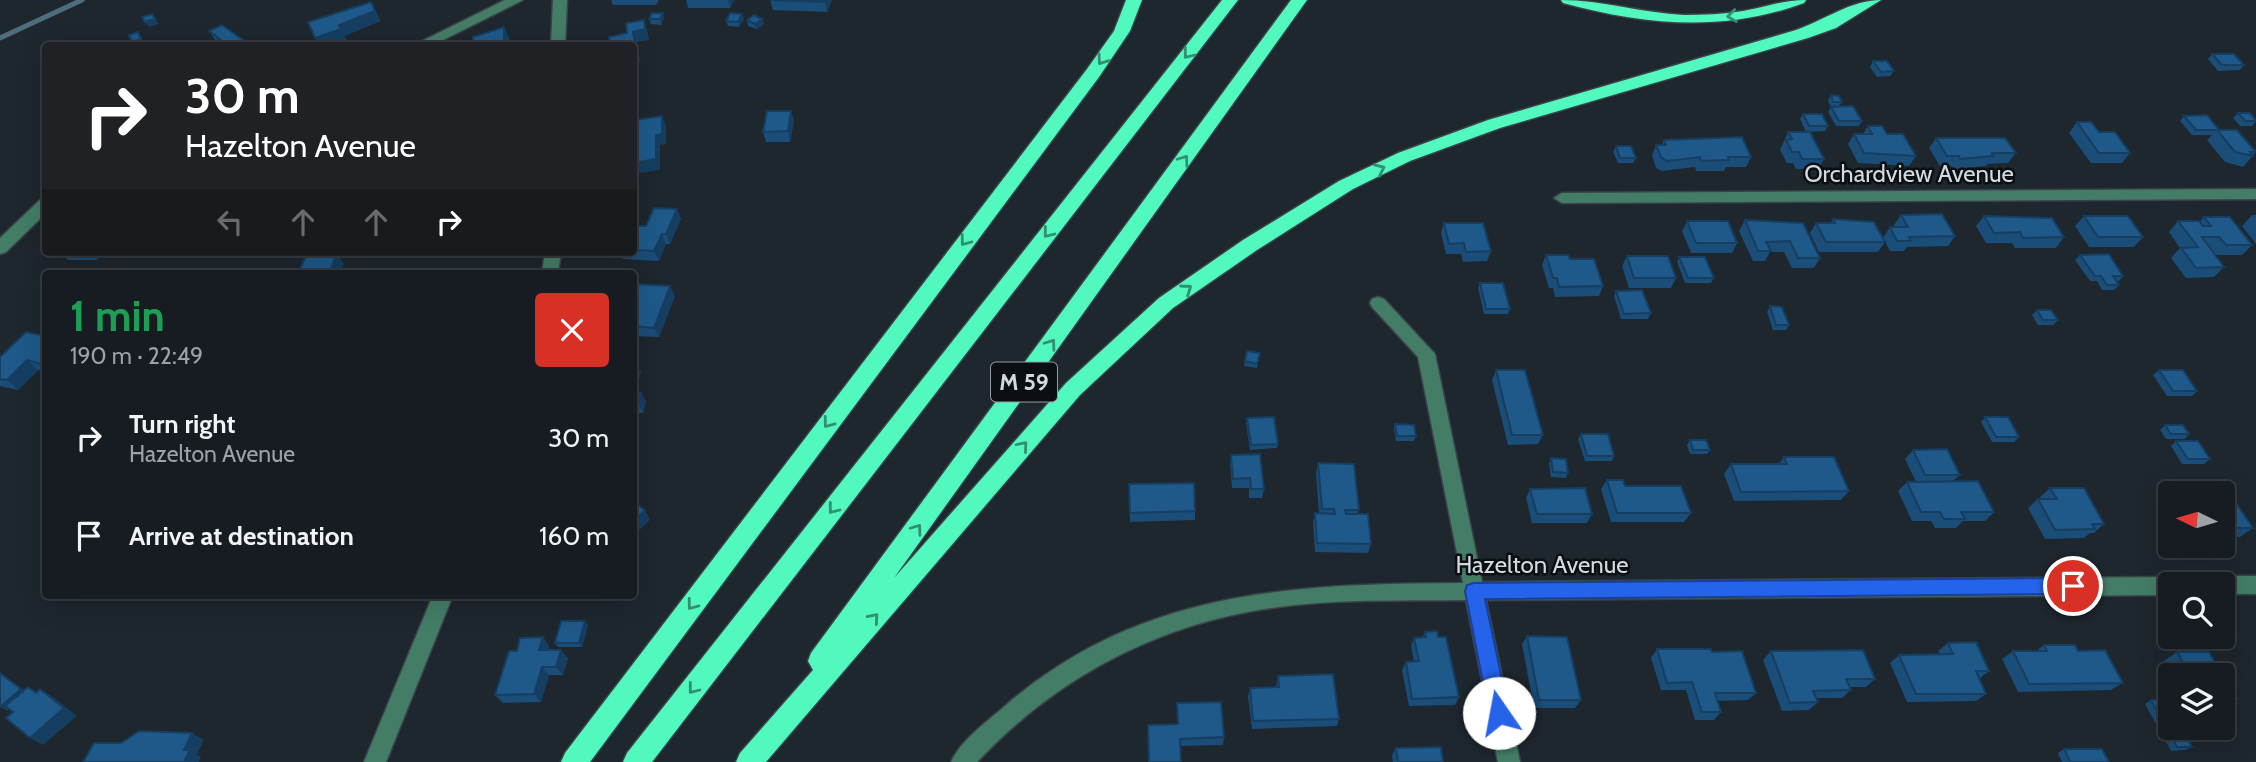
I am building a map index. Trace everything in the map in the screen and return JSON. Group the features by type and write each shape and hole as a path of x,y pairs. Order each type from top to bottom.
{"highway":[{"path":"574,762 1093,73 1122,31 1134,0"},
{"name":"M 59","path":"636,762 1230,0"},
{"name":"M 59","path":"748,762 1299,0"},
{"path":"1569,0 1644,16 1698,18 1755,13 1798,0"},
{"path":"748,762 1073,389 1166,303 1251,245 1346,185 1404,158 1494,124 1802,34 1830,24 1873,0"}],"street":[{"path":"427,42 516,0"},
{"path":"558,42 560,0"},
{"name":"Orchardview Avenue","path":"1562,198 2256,194"},
{"path":"0,248 42,207"},
{"path":"1378,303 1426,354 1509,762"},
{"path":"2235,585 2256,585"},
{"name":"Hazelton Avenue","path":"962,762 988,735 1056,680 1099,653 1138,634 1176,620 1216,609 1290,597 1380,592 2158,586"},
{"path":"375,762 441,599"}],"building":[{"path":"770,0 826,0 825,2"},
{"path":"371,2 375,11 339,25 341,29 315,38 308,22"},
{"path":"652,13 663,13 660,19 649,19"},
{"path":"730,13 742,14 738,22 726,21"},
{"path":"152,14 155,19 145,22 142,17"},
{"path":"754,15 762,19 755,24 747,20"},
{"path":"644,20 645,29 633,32 635,42 610,42 609,37 627,33 626,23"},
{"path":"222,25 246,42 214,42 220,39 209,31"},
{"path":"504,27 504,42 473,42 473,37"},
{"path":"138,32 141,39 132,42 129,35"},
{"path":"2212,54 2234,54 2244,65 2222,65"},
{"path":"1873,61 1887,61 1894,71 1881,72"},
{"path":"1831,95 1839,96 1842,102 1833,102"},
{"path":"1853,106 1862,121 1839,121 1831,107"},
{"path":"767,111 791,111 788,131 763,132"},
{"path":"2238,113 2250,113 2256,121 2245,121"},
{"path":"1803,114 1822,114 1828,126 1809,126"},
{"path":"2207,115 2219,130 2196,130 2184,116"},
{"path":"662,116 662,134 656,135 656,159 637,162 637,120"},
{"path":"2077,122 2091,122 2099,132 2115,132 2130,153 2099,153"},
{"path":"1868,126 1882,126 1887,134 1903,134 1916,156 1864,153 1854,134 1872,134"},
{"path":"2217,130 2237,130 2256,152 2250,152 2253,156 2235,152"},
{"path":"1788,132 1810,132 1824,159 1802,159 1799,152 1792,152 1786,140 1792,139"},
{"path":"1742,137 1751,157 1701,161 1700,157 1667,161 1661,157 1656,145 1666,145 1664,140"},
{"path":"1936,138 2005,138 2016,153 1992,153 1993,156 1960,159 1959,156 1947,156"},
{"path":"1616,146 1631,146 1636,158 1620,158"},
{"path":"654,208 677,209 666,234 662,234 654,251 637,250 637,226 646,226"},
{"path":"1942,214 1955,236 1909,237 1911,241 1897,241 1890,227 1908,227 1901,215"},
{"path":"1984,216 2052,218 2064,237 2023,238 2020,232 1994,233"},
{"path":"2084,216 2128,216 2143,237 2098,237"},
{"path":"2204,217 2230,217 2252,245 2226,245 2219,237 2202,237 2224,267 2196,268 2181,248 2198,247 2178,221 2199,221 2203,226 2211,226"},
{"path":"1833,219 1874,222 1885,242 1826,242 1816,223 1835,223"},
{"path":"1745,220 1803,223 1820,258 1798,258 1790,241 1766,242 1771,251 1758,251"},
{"path":"1687,221 1728,221 1737,243 1696,243"},
{"path":"1444,223 1483,223 1491,251 1466,252 1464,243 1449,244"},
{"path":"2109,254 2123,276 2113,276 2119,285 2107,285 2101,276 2095,276 2080,255"},
{"path":"1546,255 1594,259 1603,286 1559,287 1557,278 1553,278"},
{"path":"306,256 336,256 330,270 299,270"},
{"path":"1627,256 1668,256 1676,278 1634,278"},
{"path":"1679,257 1705,257 1714,278 1688,278"},
{"path":"1480,283 1503,283 1510,309 1486,309"},
{"path":"637,284 670,286 654,328 637,326"},
{"path":"1642,290 1651,313 1624,314 1616,291"},
{"path":"1770,306 1782,307 1789,325 1776,325"},
{"path":"2037,310 2051,310 2058,320 2043,320"},
{"path":"26,332 42,335 42,364 27,360 7,380 0,379 0,357"},
{"path":"1247,351 1260,353 1257,364 1245,361"},
{"path":"1496,370 1525,370 1543,435 1512,435"},
{"path":"2159,370 2183,370 2197,391 2173,391"},
{"path":"1274,417 1278,444 1251,445 1247,418"},
{"path":"1985,417 2008,417 2019,437 1996,437"},
{"path":"1395,424 1414,425 1416,436 1397,436"},
{"path":"2165,425 2183,425 2189,434 2171,434"},
{"path":"1581,434 1608,434 1614,456 1587,456"},
{"path":"1690,440 1706,440 1710,450 1693,450"},
{"path":"2176,441 2198,441 2210,459 2188,459"},
{"path":"1947,449 1960,475 1925,475 1913,450"},
{"path":"1260,454 1264,489 1251,489 1250,478 1233,479 1231,455"},
{"path":"1784,457 1834,457 1849,491 1741,492 1731,464 1787,464"},
{"path":"1551,458 1566,459 1568,473 1553,472"},
{"path":"1318,463 1354,464 1359,510 1345,510 1346,514 1368,514 1371,544 1317,543 1315,513 1335,514 1334,509 1322,509"},
{"path":"1607,480 1623,480 1625,486 1681,486 1691,513 1617,513"},
{"path":"1978,481 1994,512 1961,512 1965,519 1944,519 1940,512 1921,512 1907,482"},
{"path":"1194,483 1195,511 1130,513 1129,484"},
{"path":"1585,488 1592,514 1537,514 1530,489"},
{"path":"2050,488 2084,488 2104,524 2092,524 2095,529 2055,530 2038,499 2057,499"},
{"path":"2235,501 2253,528 2235,528"},
{"path":"637,504 645,510 637,518"},
{"path":"561,621 585,621 579,643 555,643"},
{"path":"1437,631 1438,637 1446,637 1459,697 1412,699 1406,662 1419,661 1414,638 1426,637 1425,632"},
{"path":"1527,636 1567,637 1581,700 1539,700"},
{"path":"543,637 539,650 561,650 556,667 542,667 534,694 495,695 509,651 517,651 520,638"},
{"path":"1976,642 1989,671 1976,671 1986,694 1916,694 1899,655 1953,654 1948,643"},
{"path":"2044,645 2075,645 2078,651 2105,650 2123,683 2029,684 2013,651 2047,651"},
{"path":"1657,649 1742,651 1756,693 1715,693 1721,712 1702,712 1692,682 1667,683"},
{"path":"1863,650 1875,679 1846,679 1851,690 1813,691 1818,702 1790,703 1771,651"},
{"path":"2177,652 2209,652 2216,663 2183,663"},
{"path":"0,673 21,689 0,707"},
{"path":"1333,674 1339,719 1253,721 1250,688 1279,687 1278,676"},
{"path":"28,687 36,693 40,689 64,708 30,738 6,718 13,712 5,706"},
{"path":"2151,700 2158,700 2158,713"},
{"path":"1221,702 1224,737 1180,739 1181,762 1149,762 1148,725 1178,724 1177,703"},
{"path":"139,731 192,733 184,750 190,750 184,762 83,762 94,743 121,743"},
{"path":"2173,740 2188,740 2192,747 2177,747"},
{"path":"1441,747 1443,762 1398,762 1396,748"},
{"path":"2064,749 2102,749 2109,762 2070,762"}],"waterway":[{"path":"0,38 82,0"}],"route":[{"path":"1499,713 1474,591 2073,586"}]}
